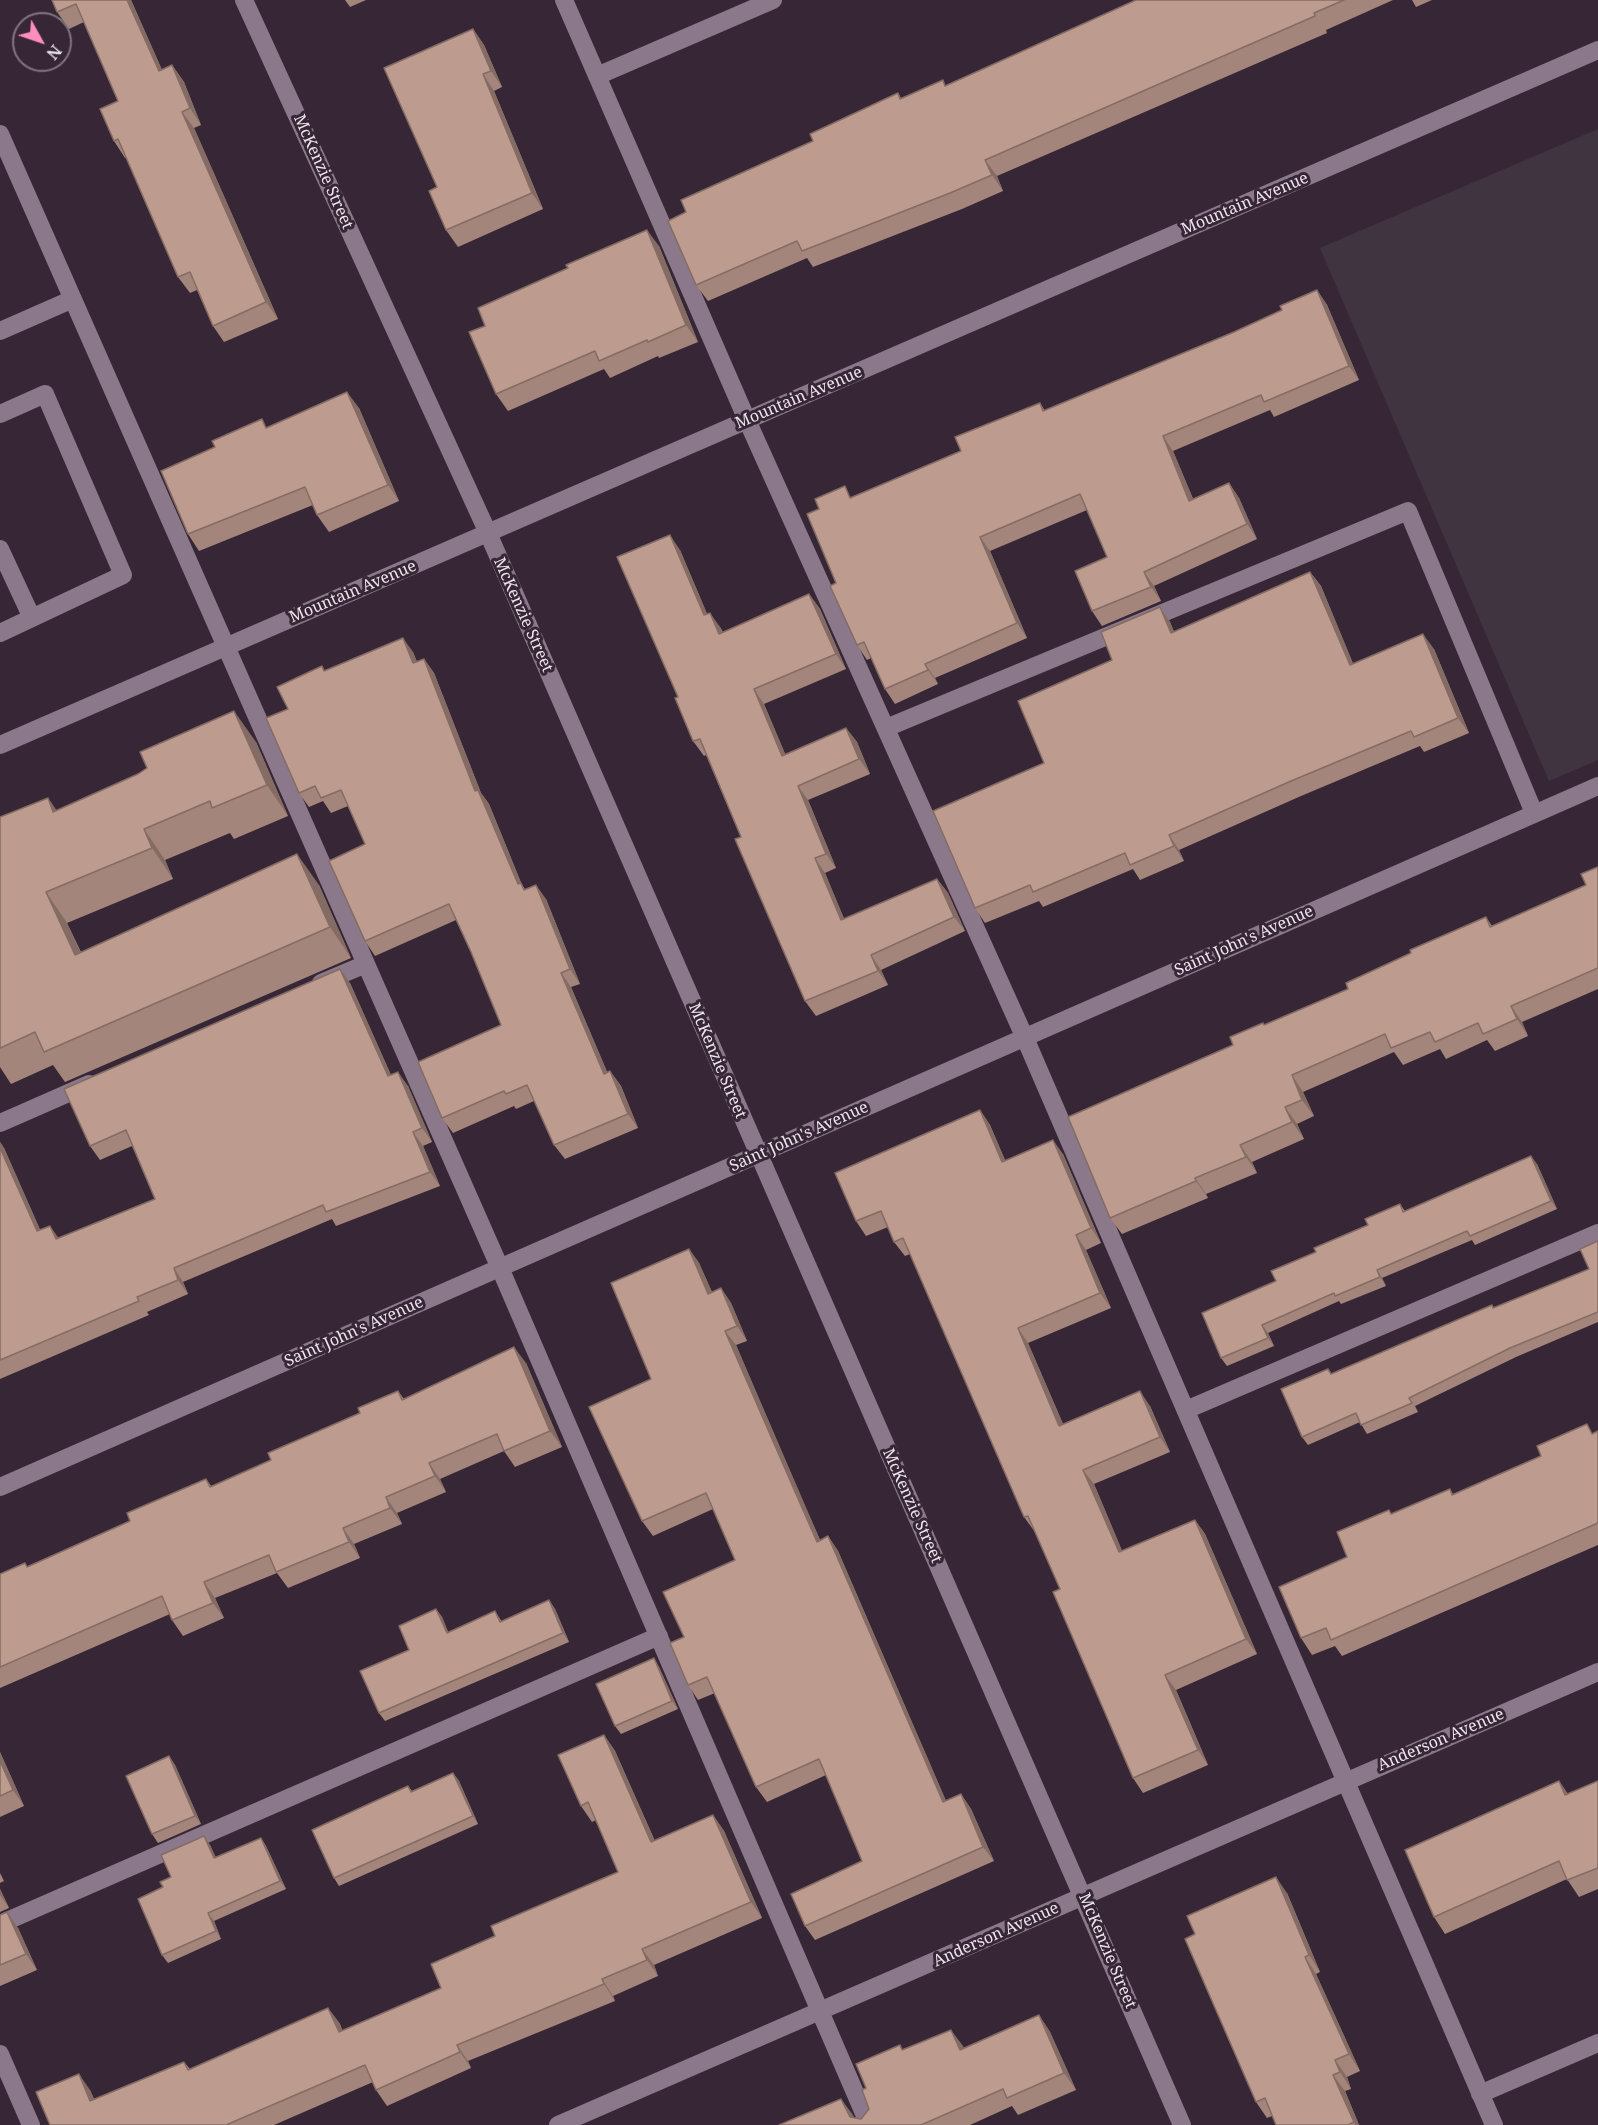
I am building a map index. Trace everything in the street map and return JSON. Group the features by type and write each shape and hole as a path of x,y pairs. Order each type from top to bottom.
{"street":[{"name":"McKenzie Street","path":"244,0 488,533 1182,2125"},
{"path":"564,0 747,420 1025,1038 1494,2125"},
{"path":"597,76 773,0"},
{"name":"Mountain Avenue","path":"0,745 1598,50"},
{"path":"0,134 500,1268 869,2125"},
{"path":"0,331 73,299"},
{"path":"0,414 45,394 123,575 0,633"},
{"path":"886,728 1408,511 1534,813"},
{"path":"0,549 32,618"},
{"name":"Saint John's Avenue","path":"0,1487 1598,786"},
{"path":"301,992 366,964"},
{"path":"0,1123 108,1076"},
{"path":"1186,1410 1598,1233"},
{"path":"0,1924 659,1636"},
{"name":"Anderson Avenue","path":"558,2125 1598,1672"},
{"path":"1480,2094 1598,2043"},
{"path":"0,2054 31,2125"}],"shaded area":[{"path":"1598,129 1598,760 1549,781 1320,248"}],"building":[{"path":"52,0 127,0 159,71 172,65 190,108 182,112 266,302 213,326 190,272 178,277 118,139 114,141 100,109 118,101 76,4 57,12"},
{"path":"1136,0 1344,0 1314,13 1315,16 985,160 992,175 802,251 797,241 696,285 668,221 686,212 681,200 813,141 810,134 898,93 900,99 943,80 945,86"},
{"path":"473,29 491,71 483,74 532,193 446,230 429,191 437,187 384,68"},
{"path":"647,230 686,325 599,361 595,351 496,394 469,332 485,326 478,308 568,268 566,265"},
{"path":"1317,290 1349,366 1264,402 1261,395 1163,436 1189,501 1229,483 1247,524 1144,572 1151,587 1092,611 1075,571 1107,557 1080,494 980,537 1017,623 925,664 928,670 885,689 864,642 857,645 830,586 836,583 807,514 819,509 815,499 845,486 850,498 961,451 955,437 1040,403 1043,411 1234,332 1282,310 1280,306"},
{"path":"347,392 388,485 317,515 305,487 188,534 161,471 215,447 212,441 262,419 266,428"},
{"path":"670,535 704,615 710,613 719,634 809,594 836,654 754,689 782,756 846,728 859,759 798,786 826,854 815,858 841,920 937,879 954,917 871,955 878,971 805,1001 735,839 741,837 700,739 693,741 675,698 678,697 617,557"},
{"path":"1310,572 1350,665 1423,634 1458,718 1414,737 1411,731 1169,835 1174,846 1130,865 1125,853 1033,892 1030,885 975,908 933,811 1044,763 1018,701 1112,660 1101,632 1160,607 1171,633"},
{"path":"403,638 413,663 424,659 475,791 478,790 518,884 521,883 524,890 536,885 570,969 561,973 604,1074 610,1071 628,1114 554,1145 527,1085 506,1094 504,1091 442,1118 418,1062 501,1025 471,952 449,904 365,941 329,861 365,844 341,790 321,798 315,786 299,793 266,718 288,709 277,687 322,666 324,671"},
{"path":"234,711 267,785 212,808 210,801 144,829 152,848 46,892 75,955 297,854 330,927 44,1052 35,1032 0,1048 0,817 48,798 53,812 138,774 147,768 140,752"},
{"path":"1598,867 1598,968 1511,1006 1517,1019 1483,1034 1478,1023 1435,1042 1430,1032 1391,1048 1385,1034 1292,1075 1302,1100 1285,1107 1292,1122 1240,1145 1246,1157 1110,1218 1068,1117 1233,1045 1230,1037 1348,989 1346,983 1411,953 1410,950 1486,917 1490,927 1586,885 1581,874"},
{"path":"340,969 388,1076 398,1072 422,1128 413,1132 430,1172 326,1212 323,1205 174,1268 178,1280 137,1297 139,1301 0,1360 0,1148 37,1231 50,1226 56,1239 155,1199 126,1130 90,1146 64,1089"},
{"path":"980,1110 1002,1162 1053,1140 1091,1228 1076,1235 1100,1293 1018,1328 1059,1426 1140,1391 1160,1437 1083,1470 1119,1552 1195,1520 1246,1639 1165,1675 1198,1750 1133,1778 1053,1592 1060,1589 1028,1516 1024,1517 903,1238 894,1242 881,1211 856,1221 835,1173"},
{"path":"1531,1156 1551,1201 1470,1236 1467,1231 1377,1270 1380,1277 1335,1296 1334,1293 1262,1325 1268,1338 1221,1358 1202,1313 1276,1281 1271,1271 1316,1252 1314,1248 1368,1225 1365,1219 1400,1204 1403,1212"},
{"path":"1598,1241 1598,1312 1510,1348 1409,1398 1412,1403 1361,1425 1356,1413 1302,1437 1281,1389 1328,1369 1331,1374 1492,1305 1493,1308 1589,1269 1580,1249"},
{"path":"689,1249 708,1294 721,1288 737,1326 725,1331 817,1542 828,1536 943,1802 961,1794 983,1847 805,1926 791,1894 862,1861 819,1759 756,1787 707,1677 688,1685 670,1643 684,1637 663,1592 735,1560 706,1493 642,1521 589,1407 651,1379 611,1283"},
{"path":"514,1347 550,1431 504,1451 497,1434 429,1463 435,1476 386,1497 390,1508 343,1528 349,1542 276,1572 269,1555 204,1582 213,1603 172,1620 162,1596 0,1667 0,1574 25,1563 27,1567 130,1521 127,1513 206,1479 210,1487 271,1460 268,1453 360,1413 358,1408 398,1391 402,1400"},
{"path":"1587,1424 1592,1434 1598,1431 1598,1523 1331,1640 1326,1628 1301,1638 1279,1587 1347,1557 1337,1532 1389,1510 1391,1514 1450,1489 1452,1495 1541,1456 1537,1446"},
{"path":"549,1600 563,1633 379,1713 360,1671 409,1650 399,1626 436,1609 447,1633 495,1611 500,1622"},
{"path":"654,1658 672,1701 615,1726 596,1684"},
{"path":"604,1735 651,1842 713,1815 751,1902 642,1949 647,1960 602,1979 604,1984 457,2045 460,2052 376,2090 365,2065 226,2125 50,2125 36,2092 79,2074 90,2101 184,2062 188,2070 328,2008 339,2032 441,1988 431,1964 495,1936 491,1926 618,1872 588,1802 581,1806 558,1755"},
{"path":"169,1756 195,1816 152,1834 126,1776"},
{"path":"0,1761 13,1790 0,1796"},
{"path":"453,1773 473,1816 334,1878 312,1830 408,1786 411,1792"},
{"path":"1559,1781 1565,1795 1598,1781 1598,1868 1567,1880 1559,1861 1434,1917 1405,1850"},
{"path":"204,1836 214,1858 261,1838 280,1881 208,1913 216,1931 162,1955 138,1899 163,1887 160,1882 171,1877 161,1855"},
{"path":"1276,1877 1309,1955 1305,1957 1349,2054 1335,2060 1340,2072 1333,2075 1354,2122 1348,2125 1276,2125 1265,2098 1256,2102 1185,1939 1195,1934 1187,1916"},
{"path":"7,1912 26,1954 0,1965 0,1915"},
{"path":"1039,2015 1064,2073 1007,2098 1003,2089 921,2125 779,2125 841,2099 850,2117 861,2119 869,2109 862,2090 866,2088 856,2064 900,2045 902,2050 951,2030 960,2050"}]}
